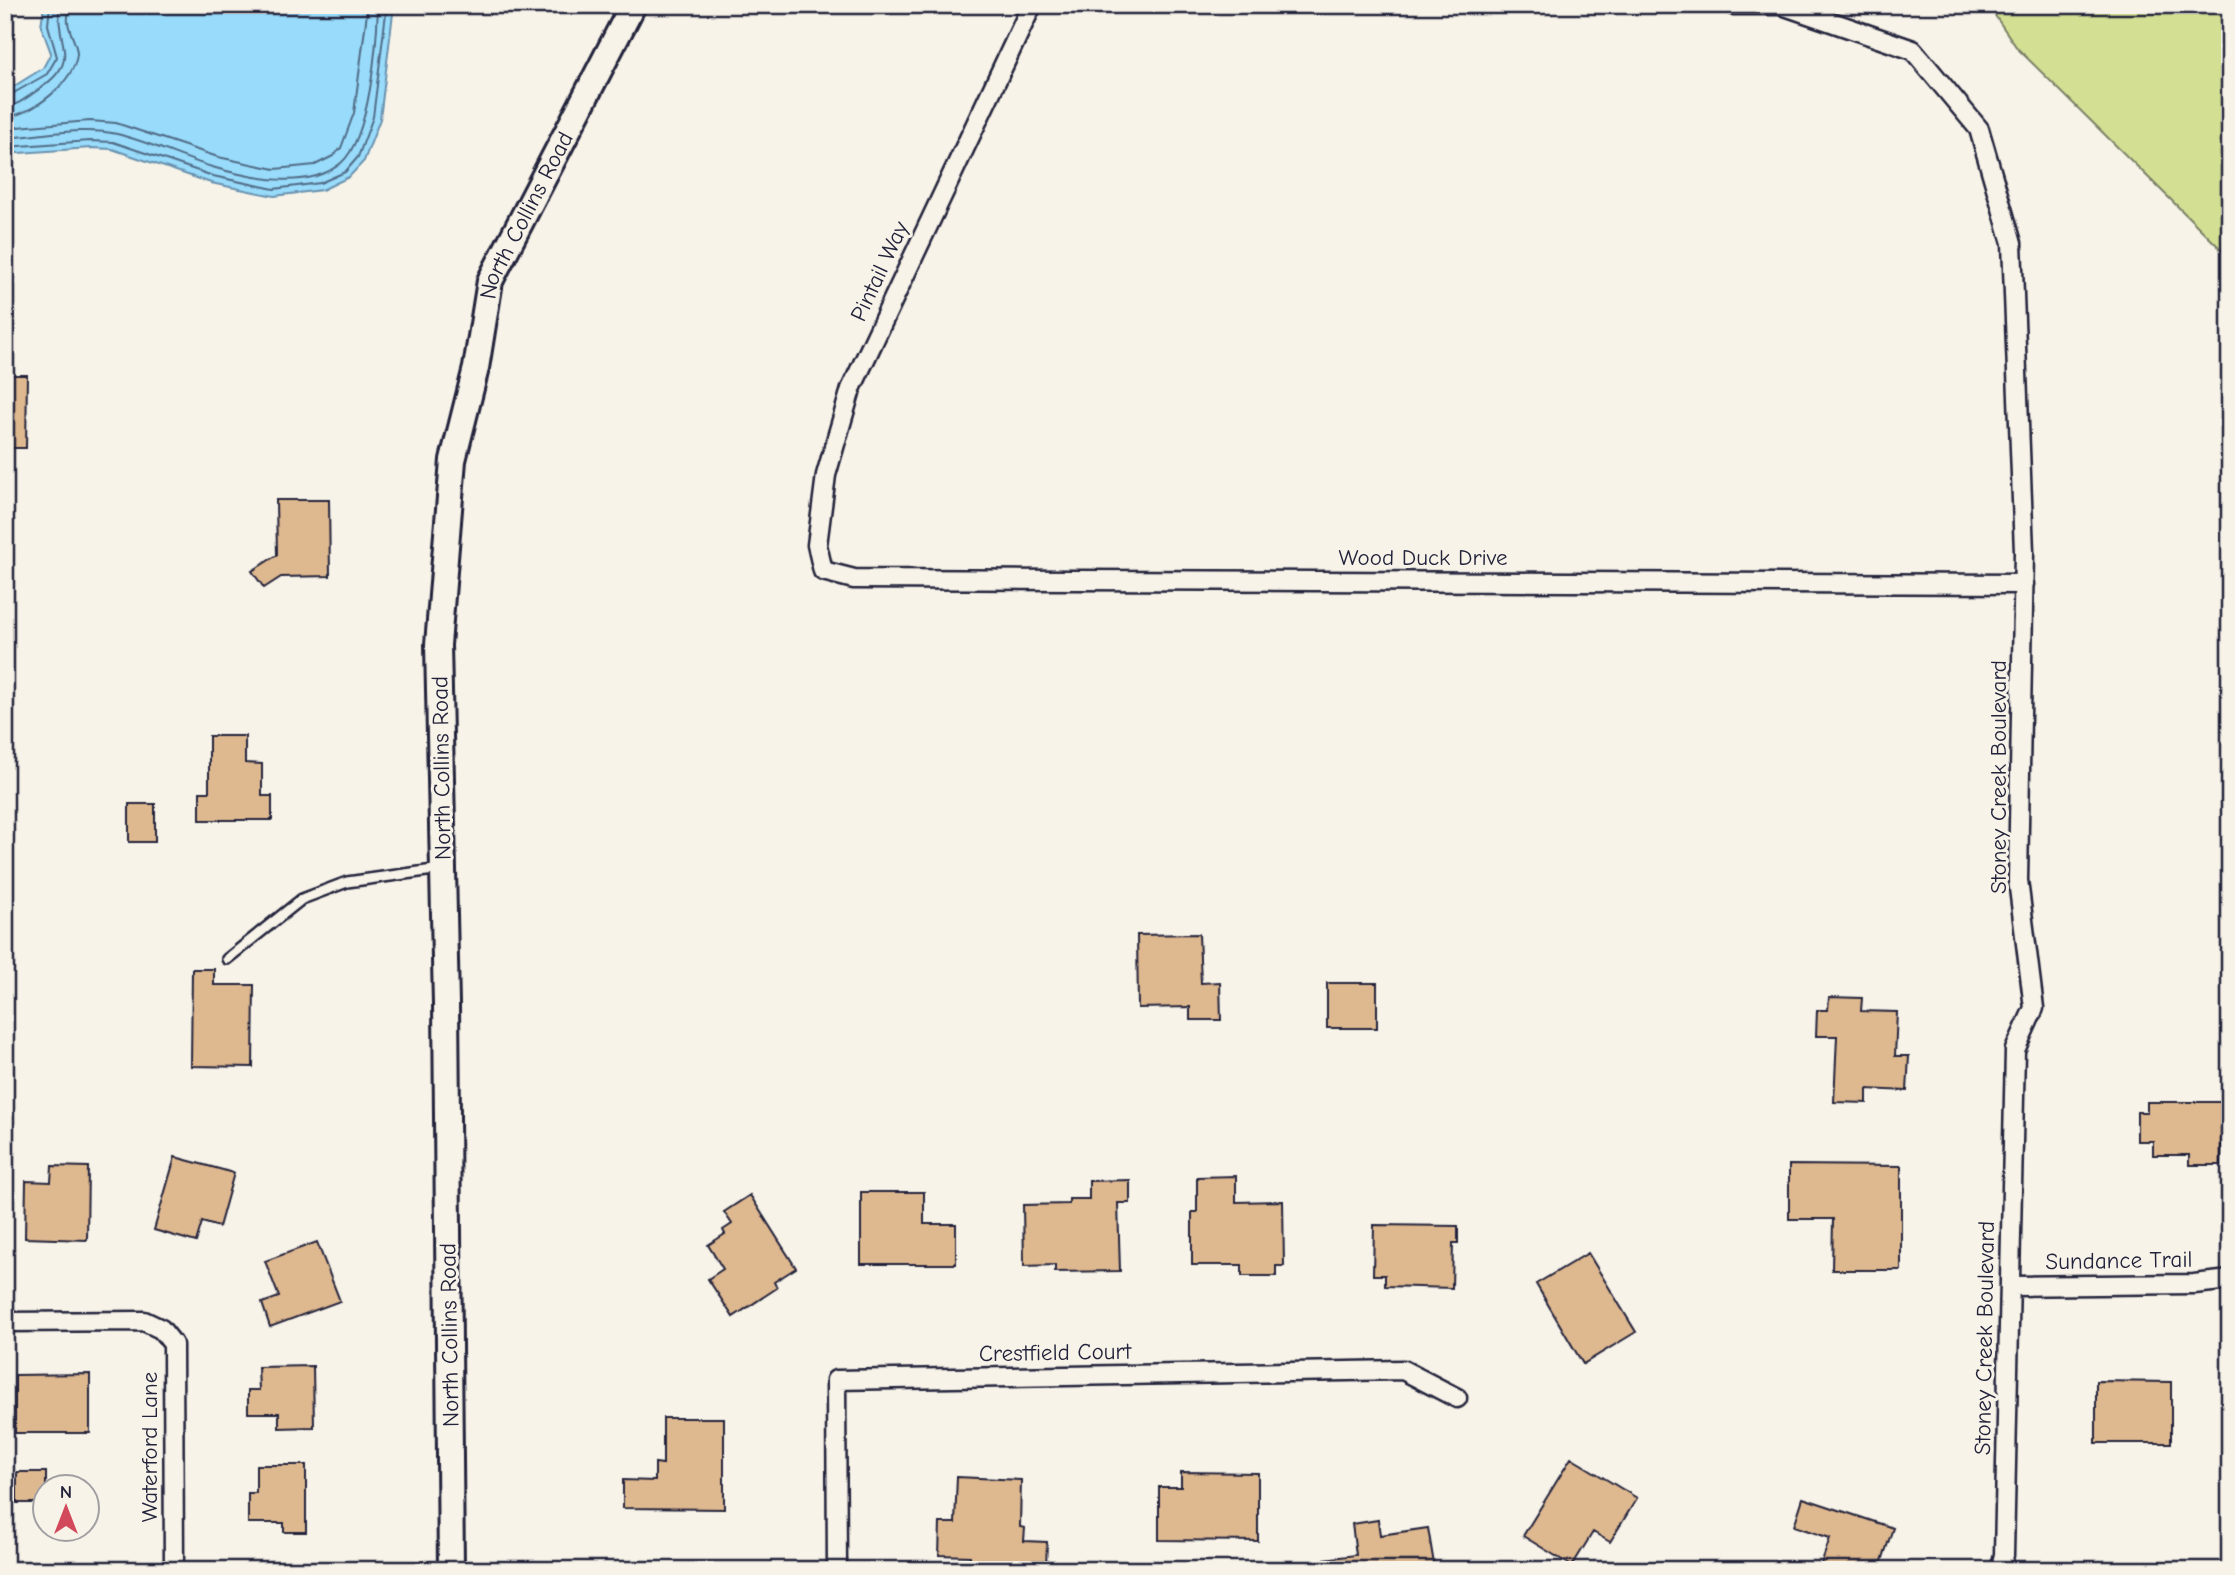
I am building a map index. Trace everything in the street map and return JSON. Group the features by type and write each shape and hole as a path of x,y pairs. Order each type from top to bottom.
{"street":[{"name":"North Collins Road","path":"451,1570 440,619 453,460 476,368 490,281 633,5"},
{"name":"Pintail Way","path":"823,571 817,545 826,475 851,389 1032,5"},
{"name":"Stoney Creek Boulevard","path":"1733,5 1782,5 1913,50 1979,130 2012,243 2024,584 2018,880 2035,1008 2015,1051 2004,1555 2000,1570"},
{"name":"Wood Duck Drive","path":"823,571 854,579 2024,584"},
{"name":"Sundance Trail","path":"2010,1286 2194,1284 2230,1280"},
{"name":"Waterford Lane","path":"5,1322 144,1321 162,1329 173,1344 174,1570"},
{"name":"Crestfield Court","path":"837,1570 836,1380 1403,1370 1457,1398"}],"lane":[{"path":"227,959 302,899 347,882 443,869"}],"green space":[{"path":"1988,5 2230,5 2230,258 2017,48"}],"water":[{"path":"44,5 394,5 380,119 364,161 349,177 322,190 274,196 211,183 112,149 5,154 5,92 43,68 51,53 41,26"}],"building":[{"path":"5,375 27,375 26,448 5,448"},
{"path":"276,500 329,500 330,576 281,577 264,588 252,571 277,555"},
{"path":"209,736 245,736 245,763 262,764 262,796 272,796 272,820 200,820 200,792 209,792"},
{"path":"129,804 155,804 155,842 129,842"},
{"path":"1199,934 1201,983 1220,982 1221,1020 1190,1020 1190,1007 1138,1008 1137,935"},
{"path":"192,969 214,969 214,985 254,985 253,1067 191,1066"},
{"path":"1327,983 1377,983 1377,1028 1327,1028"},
{"path":"1829,997 1862,998 1861,1011 1897,1012 1895,1056 1909,1056 1907,1091 1867,1089 1867,1103 1834,1102 1837,1036 1816,1036 1817,1010 1828,1010"},
{"path":"2147,1102 2222,1102 2221,1165 2189,1165 2189,1155 2153,1155 2153,1141 2137,1141 2137,1112 2147,1112"},
{"path":"175,1157 234,1173 219,1227 202,1222 196,1242 154,1230"},
{"path":"1789,1165 1901,1166 1901,1270 1832,1270 1833,1219 1789,1219"},
{"path":"52,1166 88,1167 87,1240 25,1238 26,1181 51,1182"},
{"path":"1236,1176 1236,1202 1283,1201 1284,1266 1276,1266 1276,1276 1242,1276 1242,1265 1192,1265 1192,1212 1197,1212 1197,1177"},
{"path":"1130,1180 1130,1203 1118,1203 1120,1271 1055,1272 1055,1265 1024,1266 1023,1205 1069,1204 1069,1199 1089,1199 1089,1181"},
{"path":"861,1192 924,1192 924,1224 956,1224 956,1264 861,1264"},
{"path":"750,1195 796,1268 774,1282 777,1288 733,1317 708,1279 723,1269 708,1245 725,1234 723,1230 732,1224 724,1212"},
{"path":"1374,1225 1458,1226 1458,1243 1453,1243 1452,1288 1385,1286 1385,1275 1373,1275"},
{"path":"317,1242 340,1301 270,1327 262,1303 279,1297 265,1261"},
{"path":"1588,1253 1636,1332 1583,1364 1536,1284"},
{"path":"313,1366 314,1427 279,1428 279,1413 248,1413 248,1390 259,1390 258,1367"},
{"path":"90,1374 90,1433 15,1433 15,1375"},
{"path":"2096,1381 2171,1382 2171,1443 2096,1443"},
{"path":"663,1418 724,1418 724,1509 623,1508 623,1480 655,1481 655,1463 663,1464"},
{"path":"1571,1458 1637,1498 1610,1542 1593,1532 1572,1566 1523,1536"},
{"path":"256,1465 306,1465 306,1532 284,1532 284,1523 248,1523 248,1493 256,1493"},
{"path":"17,1472 46,1472 32,1474 32,1503 17,1503"},
{"path":"1181,1472 1258,1473 1258,1541 1159,1540 1159,1487 1181,1487"},
{"path":"957,1477 1021,1480 1020,1527 1025,1528 1024,1541 1047,1542 1046,1567 970,1564 970,1556 939,1555 940,1523 955,1523"},
{"path":"1803,1498 1893,1528 1879,1570 1819,1570 1830,1538 1794,1526"},
{"path":"1378,1520 1380,1535 1428,1528 1435,1570 1325,1570 1325,1559 1356,1555 1352,1524"}]}
